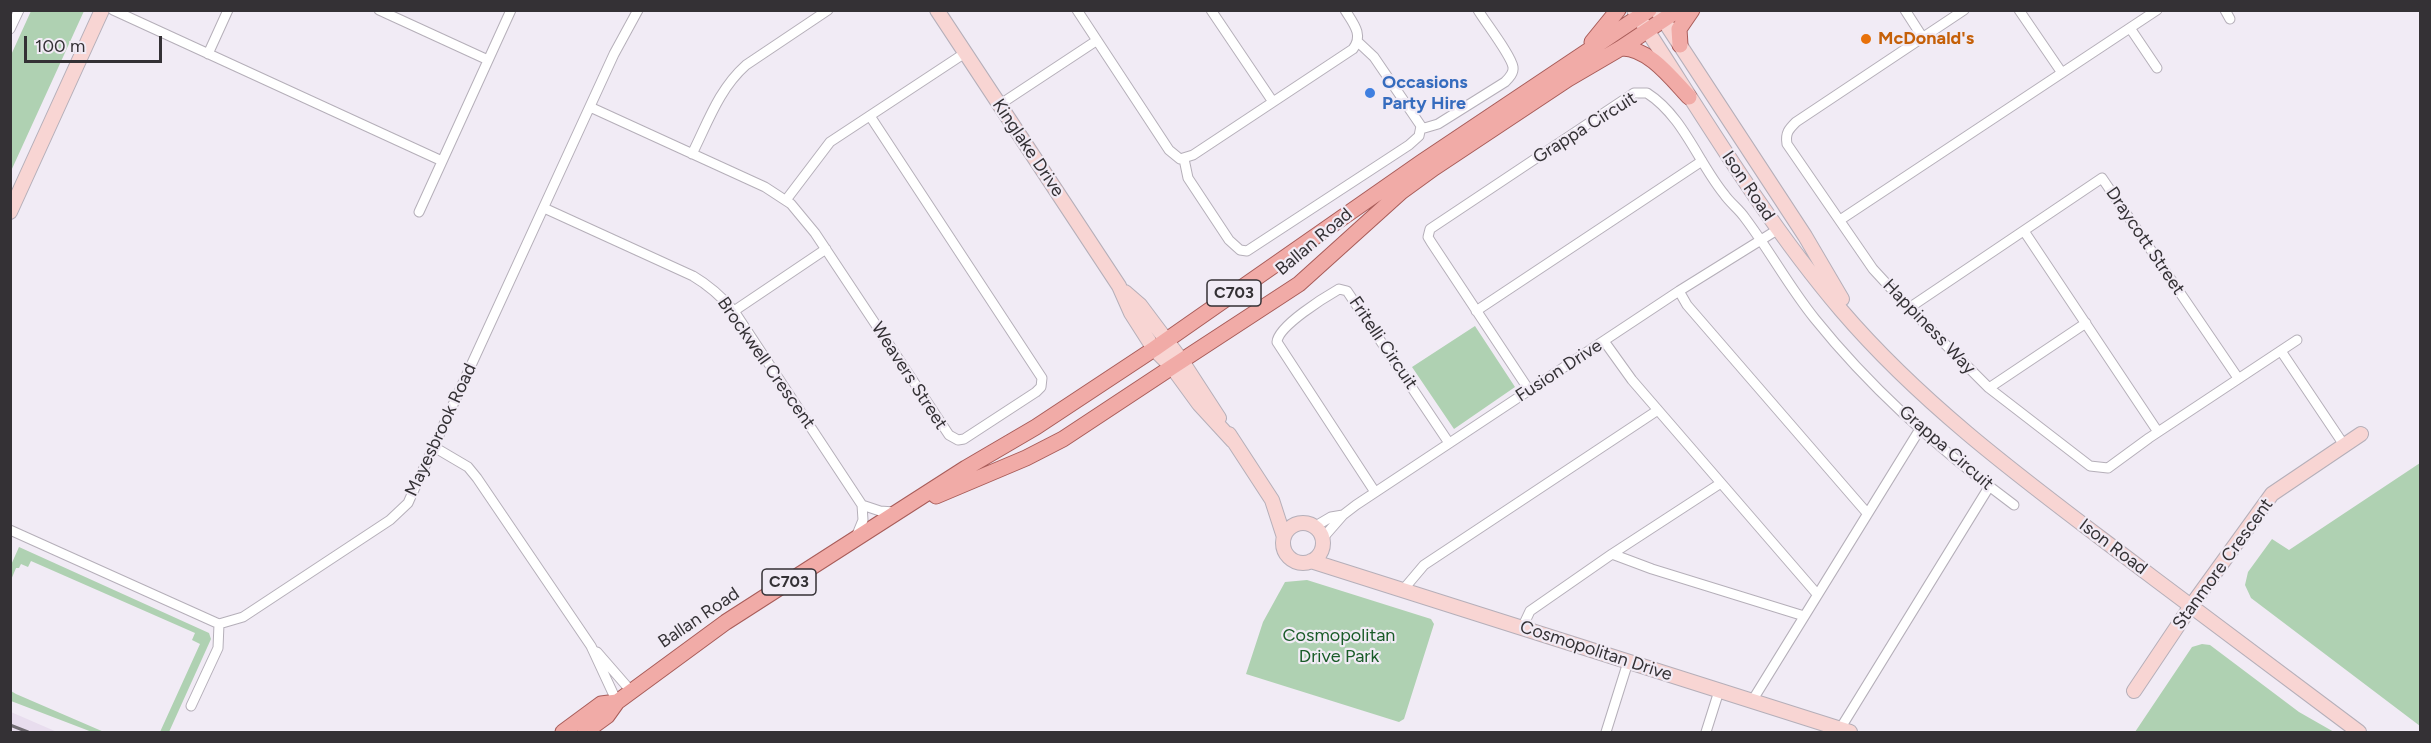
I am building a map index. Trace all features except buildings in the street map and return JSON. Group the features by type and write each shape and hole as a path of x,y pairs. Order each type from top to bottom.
{"main road":[{"path":"1576,60 1618,10"},
{"name":"Ballan Road","path":"585,732 607,716 617,702 631,691 726,622 966,468 1036,427 1160,345 1413,168 1576,60 1642,17 1678,10"},
{"path":"1680,45 1679,29 1692,10"},
{"name":"Ballan Road","path":"898,512 1026,458 1054,443 1299,284 1401,192 1568,79 1621,48 1642,17"},
{"path":"1621,48 1637,50 1689,96"},
{"name":"Ballan Road","path":"563,732 601,704 617,702"}],"street":[{"path":"10,29 19,10"},
{"path":"10,212 102,10"},
{"path":"113,10 442,161"},
{"path":"208,54 228,10"},
{"path":"379,10 488,60"},
{"path":"419,212 511,10"},
{"name":"Mayesbrook Road","path":"219,624 243,617 390,520 412,494 590,107 627,28 638,10"},
{"path":"692,154 718,99 735,75 746,65 828,10"},
{"name":"Kinglake Drive","path":"937,10 1119,286 1131,314 1160,345"},
{"path":"1077,10 1169,150 1176,157 1184,159 1353,49 1359,42 1359,35 1345,10"},
{"path":"1211,10 1273,102"},
{"path":"1421,129 1438,124 1513,74 1514,69 1510,59 1478,10"},
{"path":"1905,10 1923,38"},
{"name":"Happiness Way","path":"1964,10 1796,122 1787,133 1787,144 1874,269 1909,308 1989,388 2090,466 2108,468 2297,340"},
{"path":"2019,10 2061,73"},
{"path":"1840,220 2157,10"},
{"name":"Ison Road","path":"1660,15 1787,209 1829,279 1878,350"},
{"name":"Ison Road","path":"1642,17 1689,96 1777,230 1841,311 1917,391 1976,442 2360,732"},
{"path":"2130,28 2157,68"},
{"path":"999,105 1096,41"},
{"path":"1184,159 1188,178 1229,240 1240,250 1247,251 1409,145 1419,136 1421,129 1418,120 1374,57 1359,42"},
{"path":"786,200 830,142 965,53"},
{"name":"Grappa Circuit","path":"1529,390 1431,242 1428,237 1430,229 1634,93 1647,93 1671,115 1724,195 1741,212 1815,319 1858,368 1920,429 2014,505"},
{"name":"Weavers Street","path":"590,107 765,187 786,200 802,216 825,249 948,435 958,440 971,435 1041,387 1042,378 870,116"},
{"path":"1476,311 1702,161"},
{"name":"Draycott Street","path":"1909,308 2102,178 2238,378"},
{"name":"Brockwell Crescent","path":"544,208 708,285 734,311 862,505"},
{"path":"1777,230 1786,220 1787,209"},
{"name":"Fusion Drive","path":"1322,544 1343,515 1376,492 1679,291 1777,230"},
{"path":"2024,231 2158,432"},
{"path":"734,311 825,249"},
{"name":"Fritelli Circuit","path":"1376,492 1277,342 1281,332 1306,310 1335,291 1343,289 1350,294 1449,443"},
{"path":"1679,291 1687,305 1867,513"},
{"path":"1989,388 2086,324"},
{"path":"1604,341 1616,360 1658,410 1817,594"},
{"path":"1160,345 1199,383 1233,441 1272,500 1299,524 1314,527 1322,544 1311,561 1296,562 1288,556 1283,547 1284,537 1272,500"},
{"path":"2281,351 2344,445"},
{"path":"1177,364 1199,404 1233,441"},
{"path":"1402,591 1424,565 1658,410"},
{"path":"1752,701 1920,429"},
{"name":"Stanmore Crescent","path":"2133,691 2191,606 2272,495 2361,434"},
{"path":"434,447 462,463 477,478 591,646 631,691"},
{"path":"1522,628 1530,611 1721,483"},
{"path":"1845,731 1989,487"},
{"path":"855,540 863,520 862,505 879,511 898,512"},
{"name":"Fusion Drive","path":"1314,527 1331,517 1343,515"},
{"path":"1284,537 1290,528 1299,524"},
{"path":"10,530 219,624 218,648 191,706"},
{"name":"Cosmopolitan Drive","path":"1322,544 1342,569"},
{"path":"1612,554 1652,569 1804,616"},
{"name":"Cosmopolitan Drive","path":"1311,561 1845,731"},
{"path":"591,646 617,702"},
{"path":"1606,732 1628,662"},
{"path":"1706,732 1719,691"}],"shaded area":[{"path":"11,712 57,732 11,732"}],"green space":[{"path":"31,11 84,11 11,171 11,55"},
{"path":"1475,326 1515,387 1454,429 1412,367"},
{"path":"2420,463 2420,726 2251,598 2245,585 2248,572 2272,539 2289,550"},
{"path":"19,547 209,633 211,639 169,732 160,732 200,644 192,640 195,633 31,561 28,567 21,564 19,568 16,568 11,580 11,565"},
{"name":"Cosmopolitan Drive Park","path":"1307,580 1431,619 1434,624 1404,719 1399,722 1246,674 1263,622 1285,582"},
{"path":"2202,644 2210,645 2299,712 2334,732 2135,732 2192,647"},
{"path":"11,691 104,732 92,732 11,701"}],"railway":[{"path":"10,725 28,732"}],"place":[{"name":"McDonald's","path":"1866,39"},
{"name":"Occasions Party Hire","path":"1370,93"}]}
